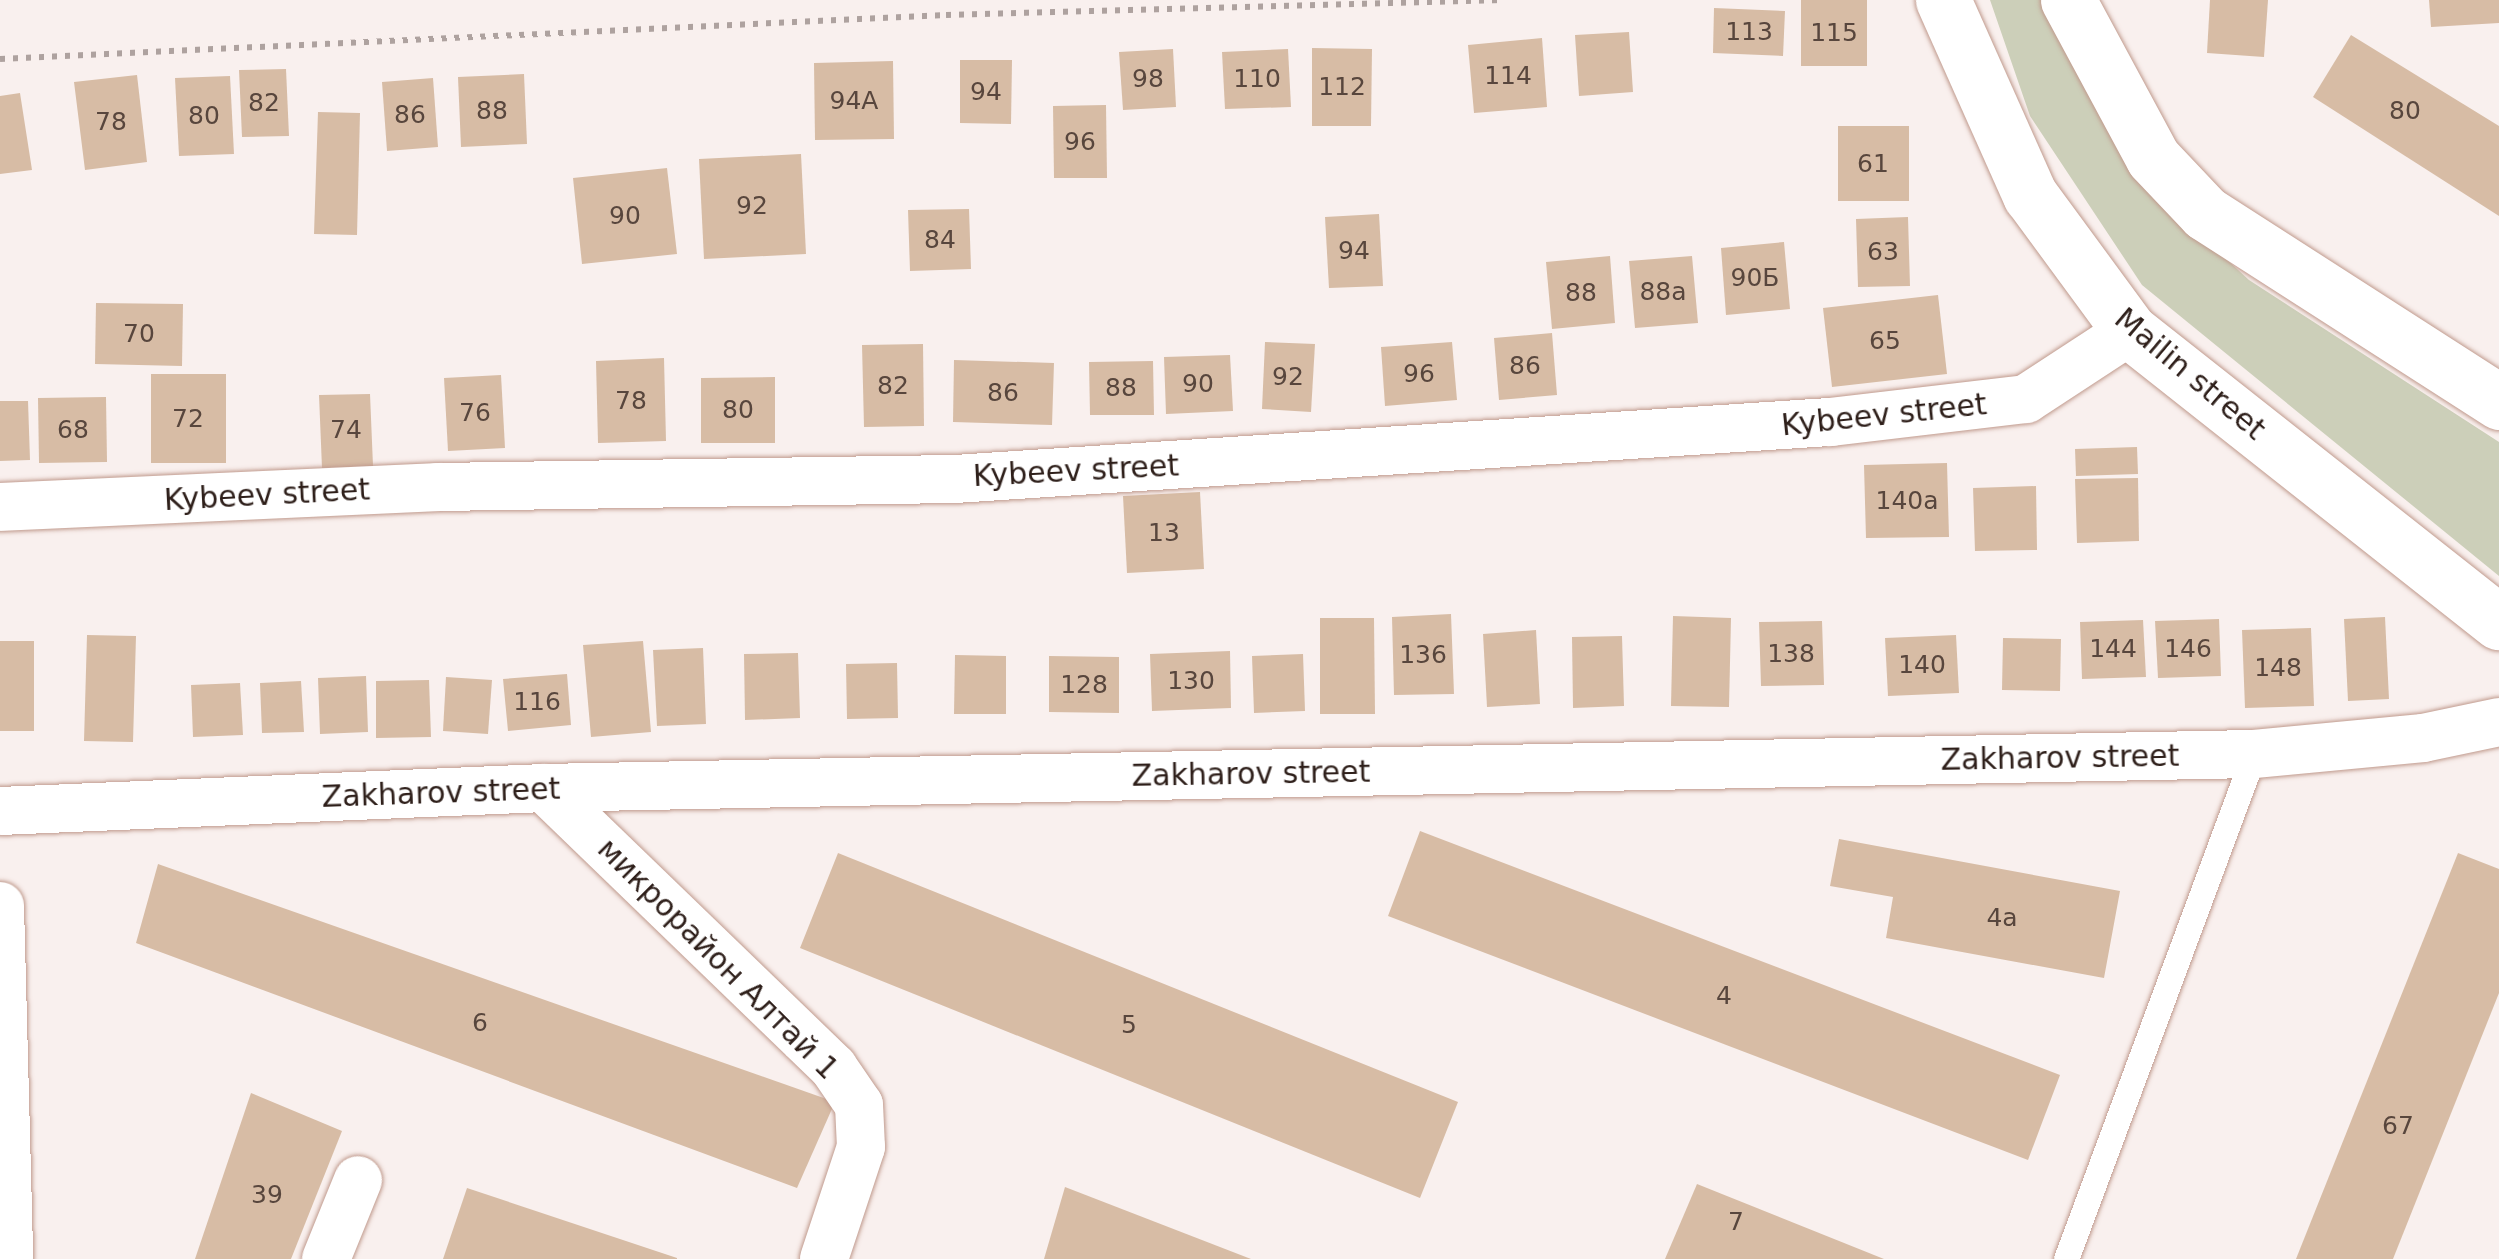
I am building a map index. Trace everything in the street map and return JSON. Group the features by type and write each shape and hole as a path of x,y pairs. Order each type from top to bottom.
{"main road":[{"name":"Mailin street","path":"1943,0 2030,195 2130,332 2499,622"},
{"path":"2068,0 2153,158 2205,213 2499,402"}],"street":[{"name":"Kybeev street","path":"0,507 529,484 954,478 1830,422 2026,399 2130,332"},
{"name":"Zakharov street","path":"0,811 544,788 2254,754 2423,738 2499,722"},
{"name":"микрорайон Алтай 1","path":"544,788 833,1067 859,1105 861,1148 824,1259"},
{"path":"0,906 9,1259"},
{"path":"326,1259 358,1180"}],"lane":[{"path":"2066,1259 2254,754"}],"path":[{"path":"0,59 946,15 1503,0"}],"green space":[{"path":"1990,0 2049,0 2174,211 2249,280 2499,442 2499,576 2142,285 2030,116"}],"building":[{"path":"1801,0 1867,0 1867,66 1801,66"},
{"path":"2210,0 2268,0 2264,57 2207,53"},
{"path":"2429,0 2499,0 2499,23 2431,27"},
{"path":"1714,8 1785,11 1783,56 1713,53"},
{"path":"1629,32 1633,92 1579,96 1575,35"},
{"path":"2351,35 2499,126 2499,216 2313,97"},
{"path":"1542,38 1547,107 1474,113 1468,45"},
{"path":"1312,48 1372,49 1371,126 1312,126"},
{"path":"1173,49 1176,107 1123,110 1119,52"},
{"path":"1288,49 1291,107 1225,109 1222,52"},
{"path":"960,60 1012,60 1011,124 960,123"},
{"path":"893,61 894,139 815,140 814,63"},
{"path":"286,69 289,136 242,137 239,70"},
{"path":"524,74 527,144 461,147 458,77"},
{"path":"137,75 147,162 85,170 74,82"},
{"path":"230,76 234,154 179,156 175,78"},
{"path":"433,78 438,147 387,151 382,82"},
{"path":"20,93 32,170 0,174 0,96"},
{"path":"1106,105 1107,178 1054,178 1053,106"},
{"path":"318,112 360,113 357,235 314,234"},
{"path":"1838,126 1909,126 1909,201 1838,201"},
{"path":"801,154 806,254 704,259 699,159"},
{"path":"667,168 677,254 582,264 573,178"},
{"path":"969,209 971,269 910,271 908,210"},
{"path":"1379,214 1383,286 1329,288 1325,217"},
{"path":"1908,217 1910,286 1858,287 1856,219"},
{"path":"1784,242 1790,309 1726,315 1721,248"},
{"path":"1610,256 1615,323 1552,329 1546,262"},
{"path":"1692,256 1698,323 1635,328 1629,261"},
{"path":"1938,295 1947,374 1832,387 1823,308"},
{"path":"96,303 183,304 182,366 95,364"},
{"path":"1552,333 1557,395 1499,400 1494,338"},
{"path":"1265,342 1315,344 1311,412 1262,409"},
{"path":"1452,342 1457,400 1385,406 1381,347"},
{"path":"923,344 924,426 864,427 862,345"},
{"path":"1230,355 1233,411 1166,414 1164,357"},
{"path":"664,358 666,441 598,443 596,361"},
{"path":"954,360 1054,363 1052,425 953,422"},
{"path":"1153,361 1154,415 1090,415 1089,362"},
{"path":"151,374 226,374 226,463 151,463"},
{"path":"501,375 505,448 448,451 444,378"},
{"path":"775,377 775,443 701,443 701,378"},
{"path":"370,394 373,466 322,468 319,395"},
{"path":"106,397 107,462 39,463 38,398"},
{"path":"0,401 28,401 30,460 0,461"},
{"path":"2137,447 2138,474 2076,476 2075,449"},
{"path":"1947,463 1949,537 1866,538 1864,465"},
{"path":"2138,478 2139,541 2077,543 2075,479"},
{"path":"2036,486 2037,550 1975,551 1973,488"},
{"path":"1200,492 1204,569 1127,573 1123,496"},
{"path":"1451,614 1454,694 1394,695 1392,617"},
{"path":"1673,616 1731,618 1729,707 1671,706"},
{"path":"2385,617 2389,699 2348,701 2344,619"},
{"path":"1320,618 1374,618 1375,714 1320,714"},
{"path":"2219,619 2221,676 2158,678 2155,621"},
{"path":"2143,620 2146,677 2082,679 2080,622"},
{"path":"1822,621 1824,685 1761,686 1759,622"},
{"path":"2311,628 2314,706 2245,708 2242,630"},
{"path":"1536,630 1540,704 1487,707 1483,634"},
{"path":"87,635 136,636 133,742 84,741"},
{"path":"1956,635 1959,693 1888,696 1885,638"},
{"path":"1622,636 1624,706 1573,708 1572,637"},
{"path":"2003,638 2061,639 2060,691 2002,690"},
{"path":"0,641 34,641 34,731 0,731"},
{"path":"643,641 651,732 591,737 583,645"},
{"path":"703,648 706,724 657,726 653,650"},
{"path":"1230,651 1231,708 1152,711 1150,654"},
{"path":"798,653 800,718 745,720 744,654"},
{"path":"1303,654 1305,711 1254,713 1252,656"},
{"path":"955,655 1006,656 1006,714 954,714"},
{"path":"1049,656 1119,657 1119,713 1049,712"},
{"path":"897,663 898,718 847,719 846,664"},
{"path":"567,674 571,725 508,731 503,679"},
{"path":"366,676 368,732 320,734 318,678"},
{"path":"446,677 492,680 488,734 443,731"},
{"path":"429,680 431,737 376,738 376,681"},
{"path":"301,681 304,732 262,733 260,683"},
{"path":"240,683 243,735 193,737 191,685"},
{"path":"1420,831 2060,1075 2028,1160 1388,916"},
{"path":"1839,839 2120,891 2104,978 1886,938 1893,897 1830,886"},
{"path":"838,853 1458,1102 1420,1198 800,948"},
{"path":"2458,853 2499,869 2499,993 2393,1259 2296,1259"},
{"path":"158,864 835,1102 797,1188 136,943"},
{"path":"251,1093 342,1131 291,1259 195,1259"},
{"path":"1697,1184 1884,1259 1665,1259"},
{"path":"1065,1187 1251,1259 1044,1259"},
{"path":"467,1188 677,1258 677,1259 443,1259"}]}
